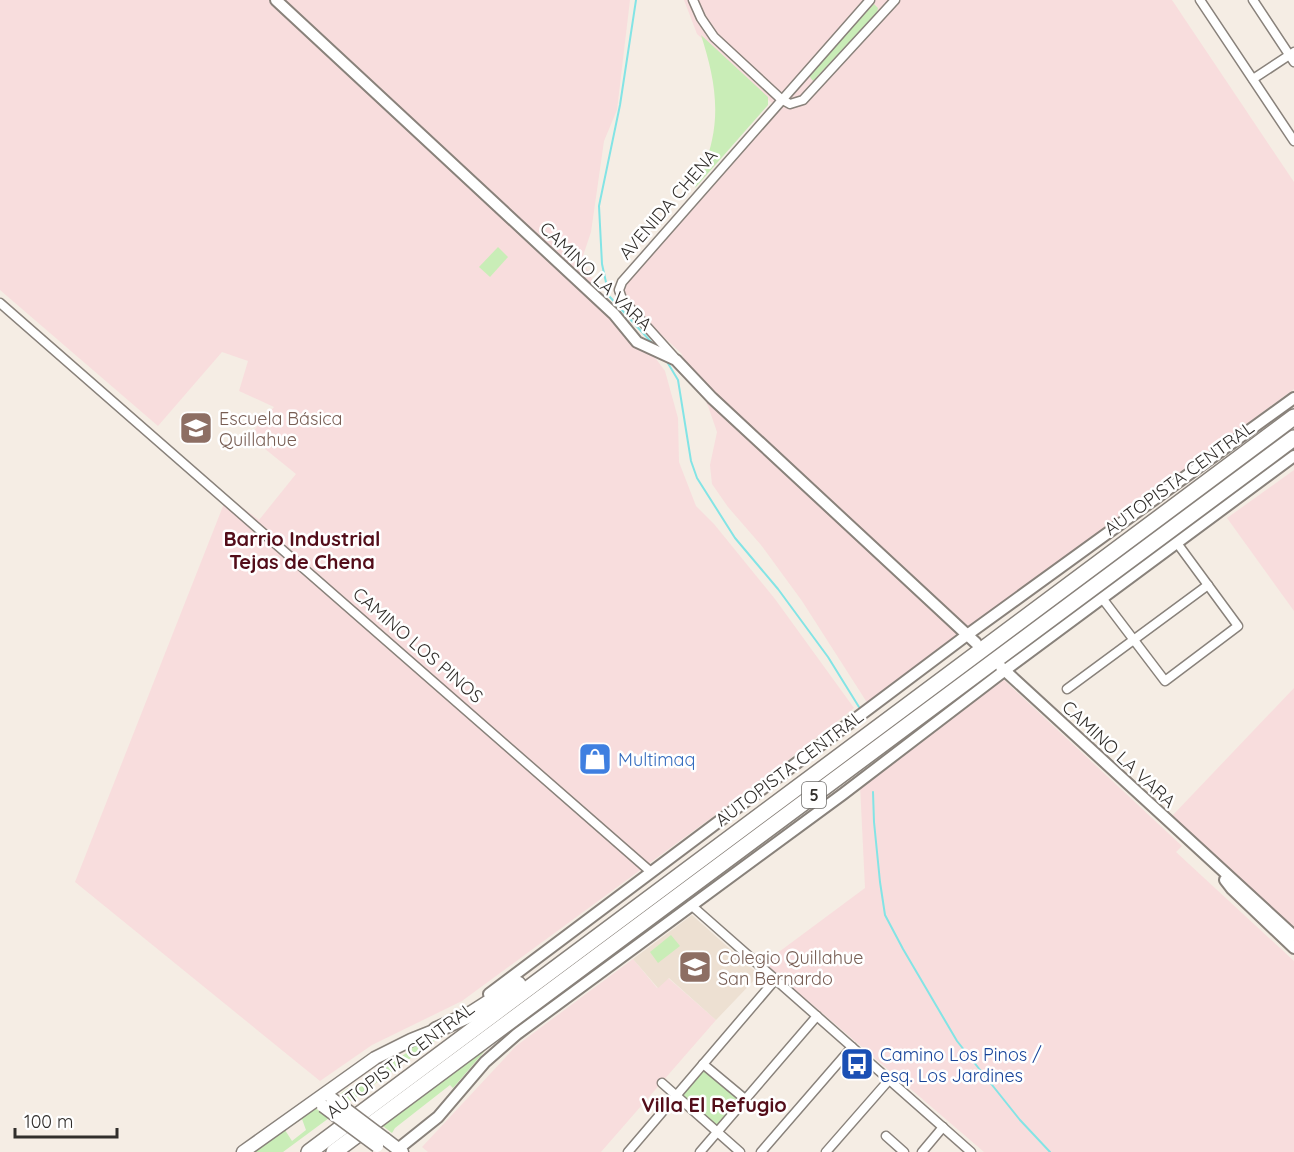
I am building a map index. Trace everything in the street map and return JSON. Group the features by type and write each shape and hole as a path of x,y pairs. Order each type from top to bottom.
{"highway":[{"name":"AUTOPISTA CENTRAL","path":"309,1152 1294,417"},
{"name":"AUTOPISTA CENTRAL","path":"334,1152 1294,438"},
{"path":"436,1030 482,1009 570,948 609,927"}],"main road":[{"path":"243,1152 324,1100 375,1058 436,1030"},
{"path":"324,1100 382,1146 398,1151"}],"street":[{"name":"CAMINO LA VARA","path":"276,0 614,314 637,342 672,358 720,406 971,639"},
{"path":"693,0 708,31 788,104 798,103 890,2"},
{"name":"AVENIDA CHENA","path":"672,358 622,299 620,286 781,99 870,0"},
{"path":"1200,0 1294,141"},
{"path":"1253,0 1292,56 1253,79"},
{"path":"803,74 808,82 816,85"},
{"name":"CAMINO LOS PINOS","path":"0,303 651,872"},
{"path":"436,1030 517,974 651,872 971,639 1294,398"},
{"path":"398,1151 443,1112 485,1062 505,1043 843,794 1002,669 1024,656 1294,456"},
{"path":"1102,598 1165,681 1238,626 1177,543"},
{"path":"1067,689 1208,585"},
{"path":"1022,688 1019,674 1024,656"},
{"name":"CAMINO LA VARA","path":"1002,669 1294,936"},
{"name":"CAMINO LA VARA","path":"1215,864 1232,889 1294,948"},
{"path":"691,905 971,1152"},
{"path":"628,1152 775,980"},
{"path":"700,1152 817,1016"},
{"path":"761,1152 852,1047"},
{"path":"704,1064 745,1099"},
{"path":"826,1152 889,1080"},
{"path":"662,1083 740,1152"},
{"path":"922,1152 943,1127"},
{"path":"886,1136 904,1152"}],"shaded area":[{"path":"0,0 630,0 617,110 604,141 591,232 582,259 595,285 665,371 678,418 679,462 696,506 714,524 775,599 854,708 760,782 462,1001 372,1045 320,1081 75,882 227,496 259,520 296,474 249,436 274,407 239,391 248,361 222,352 158,426 0,290"},
{"path":"684,0 1172,0 1294,182 1294,389 868,704 802,601 712,484 710,465 717,432 708,406 681,353 616,293 617,281 772,103 697,34"},
{"path":"1294,470 1294,611 1227,518"},
{"path":"1003,679 1182,846 1176,852 1294,961 1294,1152 984,1152 764,963 865,888 860,785"},
{"path":"1294,688 1294,932 1172,816"},
{"name":"Colegio Quillahue San Bernardo","path":"692,915 759,975 716,1020 669,978 658,988 633,959"},
{"path":"633,959 657,988 668,978 716,1020 601,1152 428,1152 422,1147 516,1046"}],"green space":[{"path":"874,4 878,8 877,12 813,81 810,73"},
{"path":"701,35 768,97 768,105 695,188 711,146 715,113 711,74"},
{"path":"498,247 508,257 490,277 479,267"},
{"path":"671,935 680,946 658,963 650,952"},
{"path":"450,1030 351,1101 340,1094 348,1088 355,1089 412,1049 412,1045"},
{"path":"489,1046 453,1088 450,1085 395,1128 392,1133 379,1123"},
{"path":"703,1069 738,1100 716,1126 680,1095"},
{"path":"314,1107 329,1118 283,1152 249,1152","holes":["302,1119 306,1130 292,1141 285,1130"]}],"waterway":[{"path":"636,0 620,105 599,206 602,264 609,296 653,344"},
{"path":"666,360 678,380 691,461 697,478 735,538 778,589 828,657 859,707"},
{"path":"873,792 874,822 885,915 957,1041 1020,1120 1050,1152"}],"place":[{"name":"Escuela Básica Quillahue","path":"196,428"},
{"name":"Multimaq","path":"595,759"},
{"name":"Colegio Quillahue San Bernardo","path":"695,967"},
{"name":"Camino Los Pinos / esq. Los Jardines","path":"857,1064"}],"district":[{"name":"Barrio Industrial Tejas de Chena","path":"302,550"},
{"name":"Villa El Refugio","path":"714,1104"}]}
